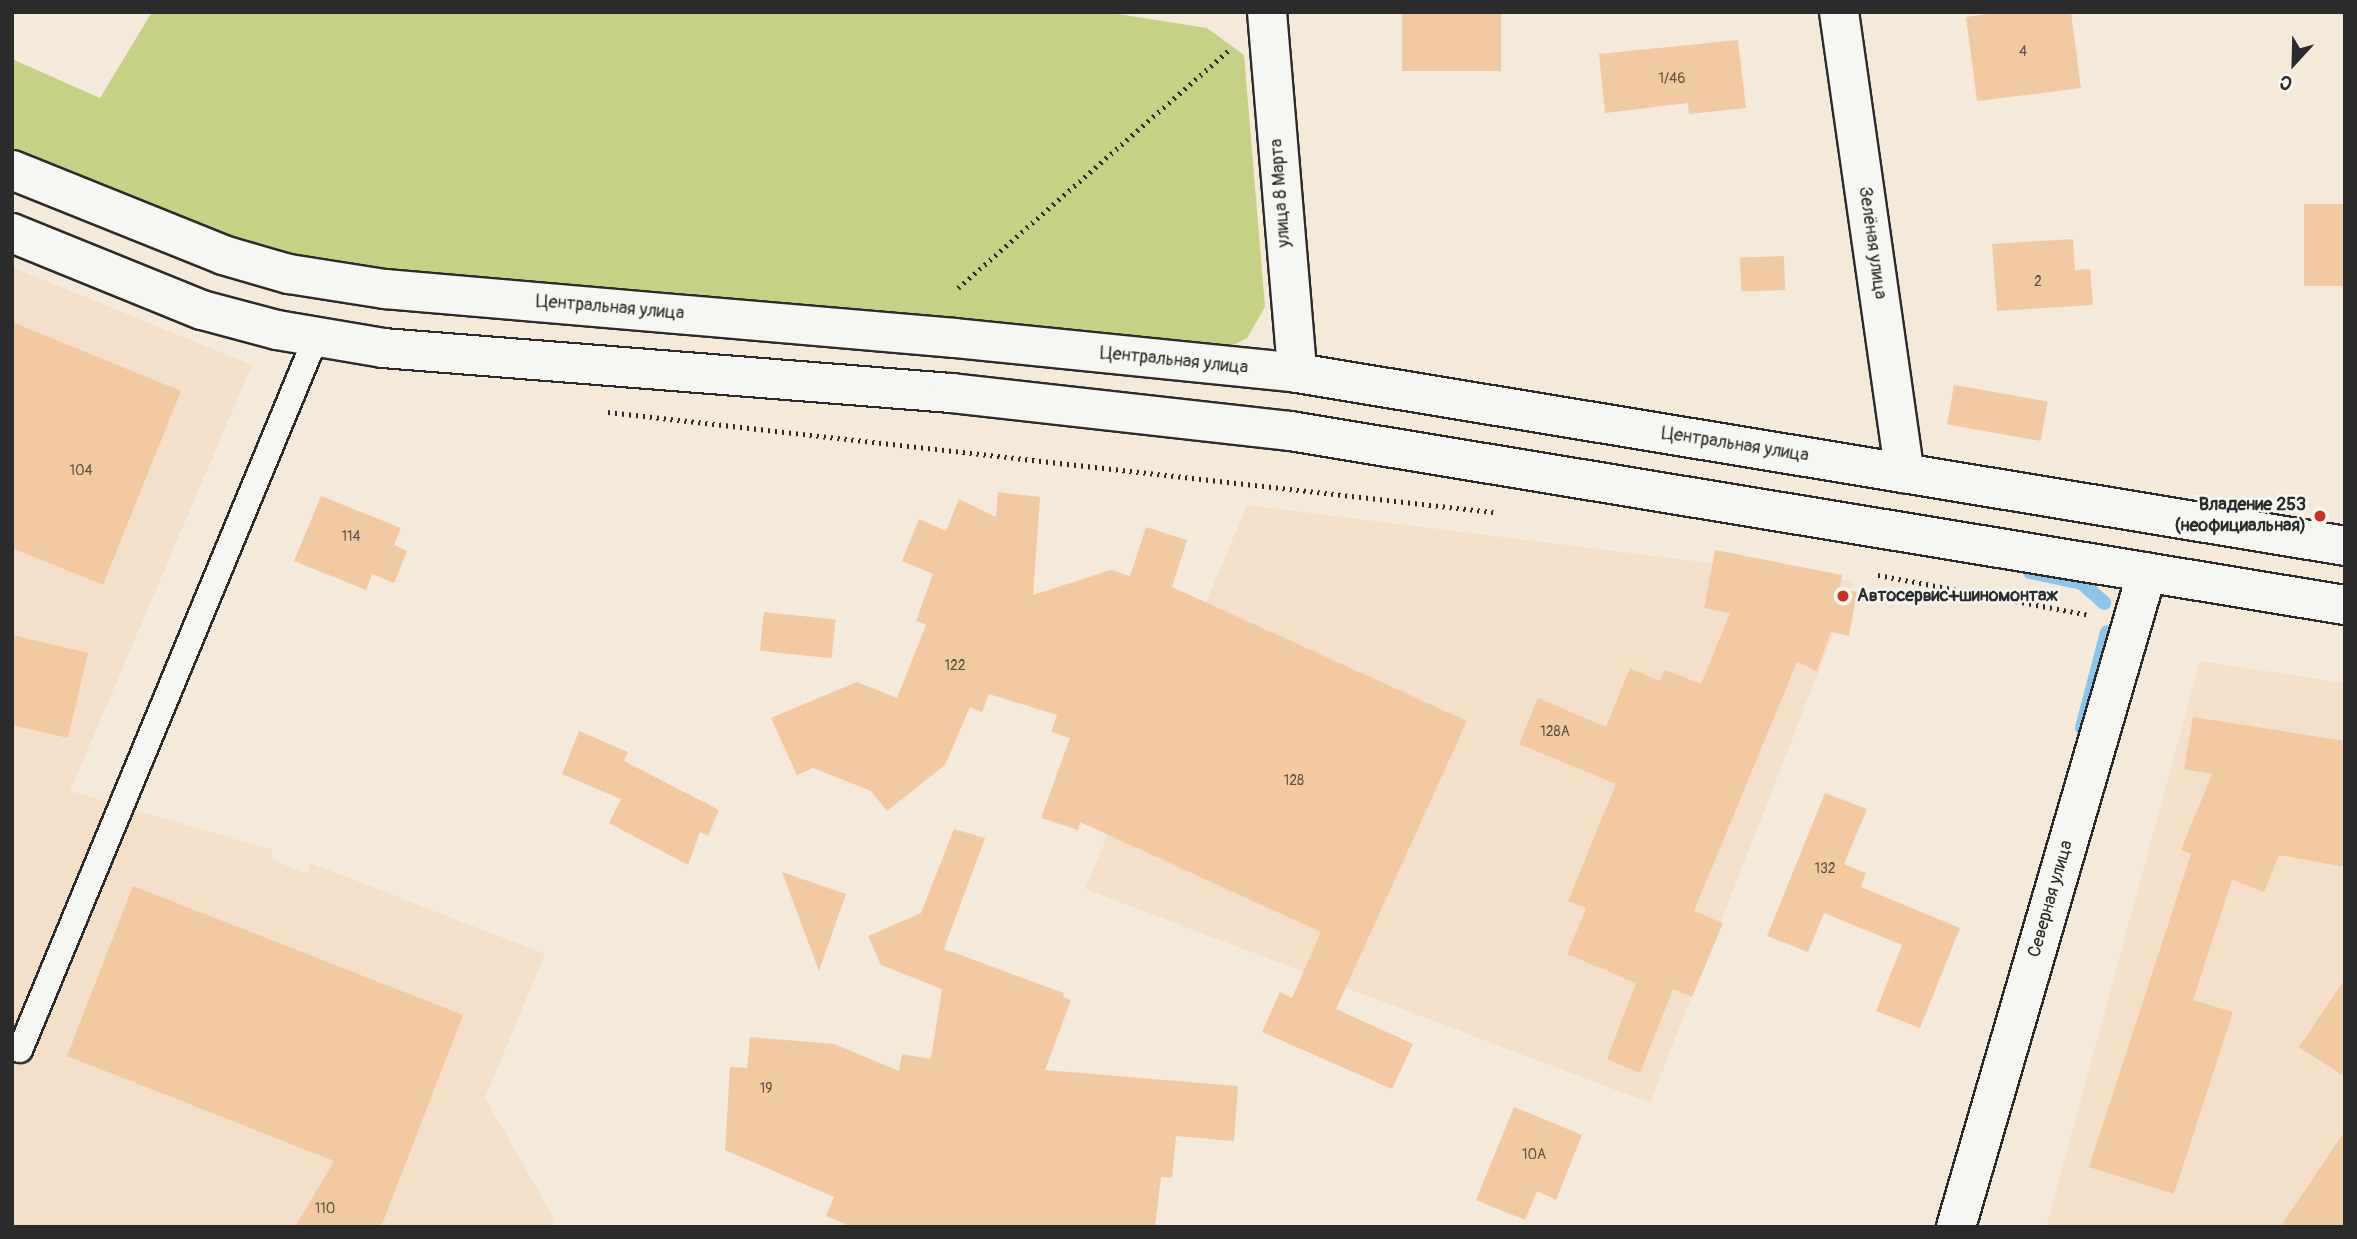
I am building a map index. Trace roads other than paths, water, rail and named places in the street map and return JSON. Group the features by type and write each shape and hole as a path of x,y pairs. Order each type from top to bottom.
{"main road":[{"name":"Зелёная улица","path":"1839,12 1905,473"},
{"name":"улица 8 Марта","path":"1268,14 1297,373"},
{"name":"Центральная улица","path":"12,170 223,255 289,274 385,289 955,338 1297,373 2345,546"},
{"path":"12,233 202,310 316,337 383,348 951,393 1290,431 2345,605"},
{"name":"Северная улица","path":"1956,1227 2147,572"}],"lane":[{"path":"20,1049 316,337"}],"waterway":[{"path":"2030,572 2082,583 2104,603"},
{"path":"2082,728 2107,632"}],"place":[{"name":"Владение 253 (неофициальная)","path":"2320,516"},
{"name":"Автосервис+шиномонтаж","path":"1843,596"}]}
